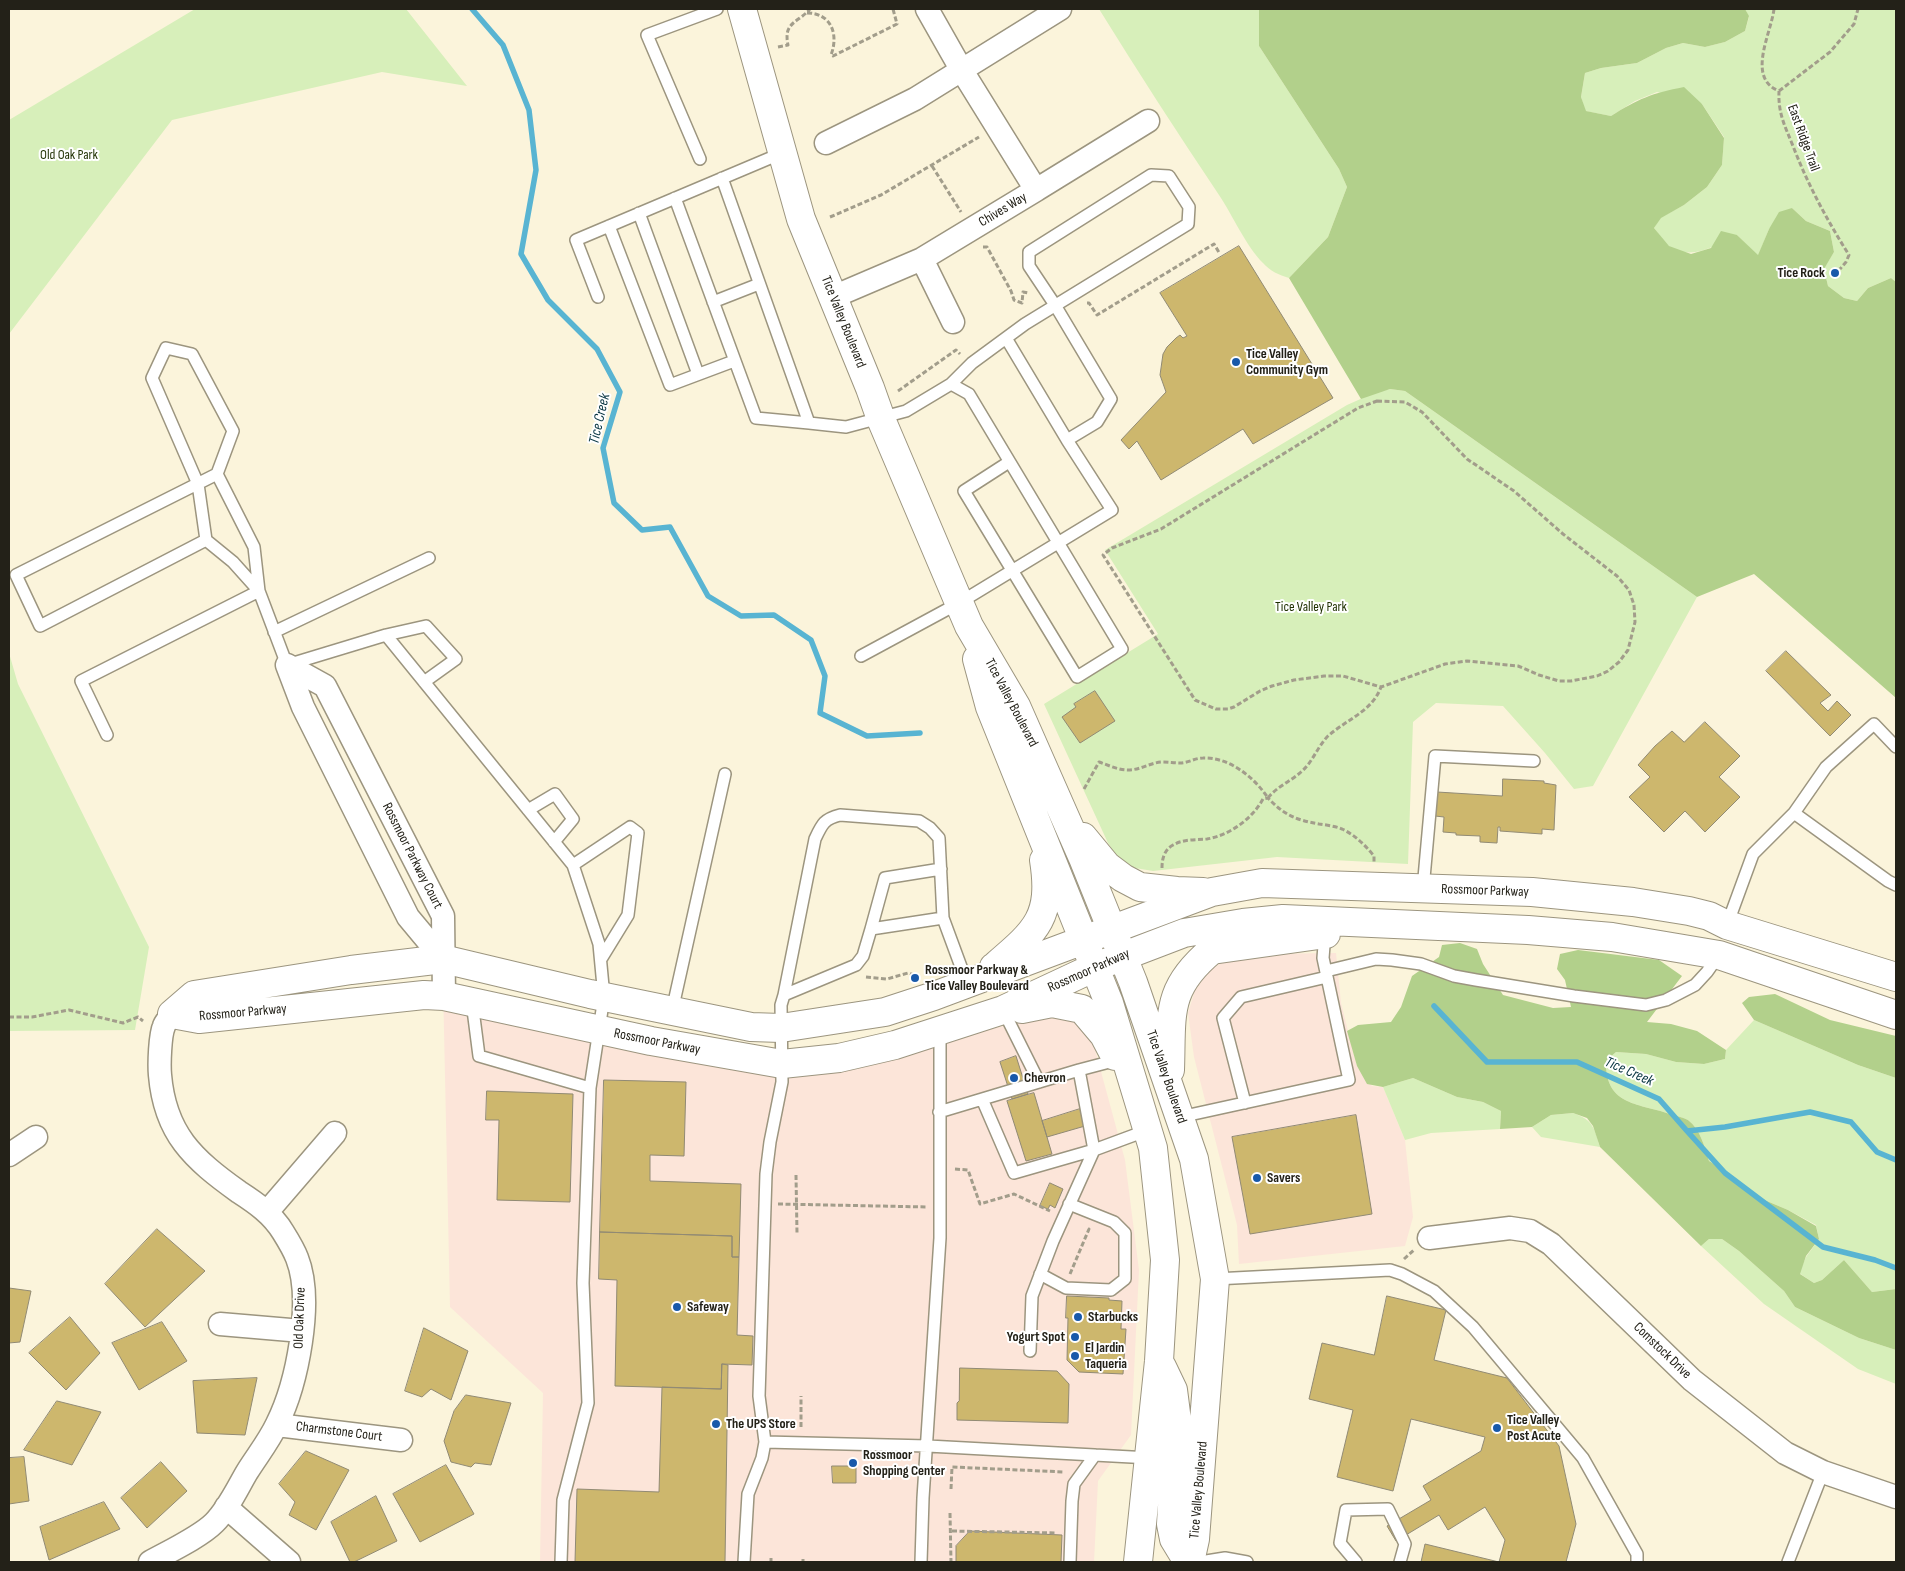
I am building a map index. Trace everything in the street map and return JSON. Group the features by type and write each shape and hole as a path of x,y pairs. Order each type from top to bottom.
{"street":[{"name":"Tice Valley Boulevard","path":"742,9 801,219 881,419 964,614 1016,706 1065,816 1122,956 1194,1159 1215,1279 1196,1540 1189,1562"},
{"name":"Chives Way","path":"833,297 922,259 1036,190 961,69 927,9"},
{"path":"826,143 914,99 1060,9"},
{"path":"1036,190 1148,121"},
{"path":"922,259 953,322"},
{"name":"Tice Valley Boulevard","path":"964,614 990,707 1109,1003 1153,1148 1165,1260 1159,1361 1138,1562"},
{"name":"Rossmoor Parkway Court","path":"287,665 325,686 443,916 443,959"},
{"name":"Rossmoor Parkway Court","path":"287,665 303,707 408,917 443,959"},
{"path":"1065,816 1107,866 1123,878 1140,886 1177,891 1212,892"},
{"path":"974,981 1027,939 1039,922 1047,894 1037,821"},
{"name":"Rossmoor Parkway","path":"172,1014 194,995 351,970 443,959 672,1011 751,1027 781,1028 885,1012 974,981 1212,892 1262,883 1532,892 1633,902 1709,916 1727,925 1896,978"},
{"name":"Rossmoor Parkway","path":"172,1014 199,1019 424,994 444,996 749,1060 782,1064 839,1058 895,1045 1003,1010 1095,967 1184,933 1243,923 1283,919 1326,928"},
{"path":"1169,1086 1174,998 1182,981 1200,960 1212,950 1326,928 1408,925 1528,930 1612,937 1719,955 1896,1015"},
{"path":"1719,955 1727,925"},
{"path":"443,959 444,996"},
{"path":"1003,1010 1010,1011 1052,1003 1082,1009 1104,1034 1137,1095"},
{"name":"Old Oak Drive","path":"150,1562 214,1523 226,1507 276,1425 287,1402 302,1331 302,1287 298,1259 283,1232 267,1212 209,1171 196,1159 184,1145 170,1120 162,1094 159,1064 163,1027 172,1014"},
{"path":"267,1212 335,1133"},
{"path":"9,1155 36,1136"},
{"name":"Comstock Drive","path":"1429,1238 1510,1228 1530,1231 1551,1244 1692,1380 1785,1453 1823,1472 1896,1497"},
{"path":"220,1324 302,1331"},
{"path":"1159,1361 1173,1390 1177,1421 1171,1524 1174,1539 1189,1562"},
{"name":"Charmstone Court","path":"276,1425 401,1440"},
{"path":"226,1507 289,1562"}],"lane":[{"path":"700,159 647,35 717,9"},
{"path":"598,297 576,240 782,153"},
{"path":"674,198 756,418 846,427 906,411 951,384 972,363 1006,338 1055,306 1188,224 1189,206 1169,176 1151,175 1029,252 1029,266 1055,306 1111,399 1097,422 1067,440"},
{"path":"722,178 809,422"},
{"path":"638,213 698,374"},
{"path":"609,226 670,385 734,361"},
{"path":"713,302 759,284"},
{"path":"861,656 964,614 1013,569 1112,510 1067,440 1006,338"},
{"path":"206,540 40,626 16,575 198,484 217,474 233,431 192,354 166,348 152,378 198,484 206,540 233,562 259,591"},
{"path":"951,384 969,394 1122,649 1077,677 1013,569 964,492 1009,462"},
{"path":"217,474 254,547 259,591 287,665 386,635 426,626 456,659 424,682"},
{"path":"274,632 429,558"},
{"path":"107,735 81,681 259,591"},
{"path":"386,635 573,865 600,944 604,997 590,1088 583,1283 588,1403 563,1500 561,1562"},
{"path":"1727,925 1753,854 1794,812 1826,767 1874,724 1896,747"},
{"path":"1423,889 1435,756 1534,761"},
{"path":"672,1011 725,774"},
{"path":"528,810 555,794 573,819 554,842"},
{"path":"1794,812 1896,885"},
{"path":"744,1562 748,1494 762,1458 765,1442 759,1396 766,1174 770,1142 782,1082 781,1005 815,839 820,827 828,818 840,815 919,821 930,828 939,838 943,918 974,981"},
{"path":"573,865 630,827 638,833 628,915 601,959"},
{"path":"784,995 856,965 863,956 885,878 940,869"},
{"path":"871,929 943,918"},
{"path":"1180,1117 1349,1080 1323,958 1326,928"},
{"path":"1245,1103 1224,1018 1241,997 1376,959 1421,964 1454,976 1476,980 1574,996 1646,1004 1666,1000 1695,985 1708,972 1719,955"},
{"path":"472,1002 479,1056 590,1088"},
{"path":"1003,1010 1039,1082"},
{"path":"921,1562 923,1498 928,1446 940,1238 939,1030"},
{"path":"939,1112 1117,1060"},
{"path":"1030,1351 1032,1296 1069,1204 1094,1150 1079,1070"},
{"path":"982,1099 1014,1173 1094,1150 1148,1130"},
{"path":"1040,1274 1066,1288 1111,1290 1125,1278 1125,1233 1114,1222 1069,1204"},
{"path":"1215,1279 1390,1270 1402,1274 1434,1291 1473,1327 1583,1458 1637,1554 1637,1562"},
{"path":"765,1442 928,1446 1150,1458"},
{"path":"1070,1562 1074,1484 1095,1455"},
{"path":"1788,1562 1823,1472"},
{"path":"1356,1562 1340,1543 1346,1510 1388,1509 1405,1544 1400,1562"},
{"path":"1200,1562 1225,1558 1247,1562"}],"path":[{"path":"778,48 788,45 787,33 792,22 810,9"},
{"path":"807,13 828,20 835,38 831,55 833,56 897,24 893,9"},
{"name":"East Ridge Trail","path":"1774,9 1773,21 1762,55 1763,78 1771,88 1779,92 1778,109 1805,177 1828,223 1849,255 1840,269"},
{"path":"1779,92 1830,52 1854,24 1858,9"},
{"path":"830,217 881,195 986,133"},
{"path":"932,166 961,213"},
{"path":"978,239 982,247 987,247 1014,300 1022,303 1023,292 1028,293"},
{"path":"1080,308 1089,303 1097,315 1214,244 1220,254"},
{"path":"898,391 956,350 961,357"},
{"path":"1162,871 1165,852 1174,844 1210,838 1224,833 1249,818 1263,799 1268,798 1272,792 1286,785 1304,769 1328,736 1373,702 1381,687 1445,664 1467,661 1518,666 1539,676 1564,682 1597,676 1613,668 1628,650 1635,622 1634,605 1632,597 1617,576 1536,512 1514,491 1468,459 1422,412 1405,402 1377,401 1358,408 1161,529 1112,548 1103,555 1195,700 1201,703 1216,709 1234,707 1272,686 1294,680 1324,676 1343,676 1381,687"},
{"path":"1084,789 1098,762 1120,770 1162,762 1183,763 1200,758 1224,762 1247,774 1258,783 1268,798 1287,815 1340,828 1351,834 1374,856 1374,862"},
{"path":"865,977 887,980 908,973 927,979"},
{"path":"9,1017 32,1017 69,1010 123,1023 138,1017 146,1024"},
{"path":"955,1169 968,1170 980,1204 1014,1194 1052,1212"},
{"path":"796,1175 796,1233"},
{"path":"777,1204 927,1207"},
{"path":"1069,1278 1089,1229 1081,1226"},
{"path":"801,1396 801,1427"},
{"path":"951,1489 952,1467 1065,1472"},
{"path":"950,1514 952,1530 951,1562"},
{"path":"952,1530 1060,1533"}],"shaded area":[{"path":"1336,953 1341,1003 1357,1066 1372,1086 1383,1087 1405,1140 1413,1217 1405,1246 1239,1264 1237,1225 1194,1057 1188,1013 1195,990 1210,970 1228,958 1259,954"},
{"name":"Rossmoor Shopping Center","path":"443,984 777,1069 940,1042 1062,1011 1090,1031 1125,1160 1139,1270 1131,1435 1098,1481 1094,1562 540,1562 543,1393 450,1307"}],"green space":[{"name":"Old Oak Park","path":"195,9 406,9 467,86 382,72 172,120 9,334 9,120"},
{"path":"1099,9 1259,9 1259,46 1339,169 1347,187 1328,237 1289,278 1269,268 1245,240 1219,195"},
{"path":"1259,9 1745,9 1749,16 1745,31 1725,42 1705,47 1683,43 1666,48 1637,63 1601,68 1585,73 1581,97 1586,111 1611,116 1646,97 1684,87 1702,104 1724,138 1722,165 1707,187 1684,205 1661,218 1654,228 1669,246 1691,254 1711,248 1721,231 1737,235 1758,255 1769,229 1779,212 1792,208 1806,221 1830,231 1834,252 1824,269 1828,286 1844,298 1857,301 1868,288 1891,278 1896,282 1896,698 1754,574 1697,597 1405,391 1390,389 1361,399 1289,278 1328,237 1347,187 1339,169 1259,46"},
{"path":"1745,9 1896,9 1896,282 1891,278 1868,288 1857,301 1844,298 1828,286 1824,268 1834,252 1830,231 1806,221 1792,208 1769,229 1758,256 1737,235 1713,247 1696,252 1679,251 1670,247 1664,241 1654,228 1660,218 1684,205 1707,187 1722,165 1724,137 1702,104 1657,92 1635,101 1611,116 1585,111 1581,97 1585,73 1601,68 1637,63 1666,48 1683,43 1705,47 1725,42 1745,31 1749,17"},
{"name":"Tice Valley Park","path":"1390,389 1405,391 1697,597 1593,786 1574,789 1503,706 1436,703 1413,722 1408,864 1277,857 1153,871 1129,867 1119,860 1108,843 1044,704 1158,634 1105,550 1347,405 1374,393"},
{"path":"9,653 18,684 149,947 135,1030 9,1031"},
{"path":"1460,943 1477,949 1483,964 1503,995 1553,1008 1571,1007 1565,980 1557,969 1560,954 1578,950 1659,960 1682,976 1647,1022 1671,1024 1697,1031 1726,1050 1725,1059 1704,1064 1676,1062 1646,1054 1616,1052 1606,1061 1607,1076 1611,1087 1627,1101 1688,1120 1699,1133 1709,1161 1726,1171 1755,1196 1788,1210 1816,1226 1819,1239 1806,1256 1800,1274 1814,1283 1822,1280 1844,1260 1872,1292 1896,1289 1896,1350 1859,1338 1795,1307 1784,1291 1739,1251 1722,1239 1709,1239 1701,1246 1600,1147 1593,1126 1587,1118 1573,1113 1551,1115 1532,1127 1500,1129 1501,1111 1483,1102 1457,1097 1413,1078 1383,1087 1367,1084 1357,1066 1347,1031 1358,1025 1391,1022 1401,1007 1412,976 1439,957 1442,945"},
{"path":"1775,994 1830,1020 1896,1036 1896,1078 1858,1065 1754,1020 1742,1003 1749,997"},
{"path":"1754,1020 1858,1065 1896,1078 1896,1289 1872,1292 1844,1260 1822,1280 1814,1283 1799,1273 1806,1257 1819,1239 1816,1225 1788,1210 1755,1196 1726,1171 1709,1161 1699,1133 1688,1120 1627,1101 1611,1087 1607,1076 1606,1061 1616,1052 1646,1054 1676,1062 1704,1064 1725,1059 1726,1050"},
{"path":"1413,1078 1457,1097 1483,1102 1501,1111 1500,1129 1431,1133 1405,1140 1383,1087"},
{"path":"1573,1113 1585,1118 1592,1125 1600,1147 1541,1137 1532,1127 1551,1115"},
{"path":"1709,1239 1722,1239 1739,1251 1784,1291 1795,1307 1859,1338 1896,1350 1896,1384 1858,1369 1764,1304 1701,1246"}],"building":[{"name":"Tice Valley Community Gym","path":"1239,246 1333,398 1253,444 1243,429 1161,480 1137,441 1129,449 1121,440 1166,392 1160,375 1163,354 1167,347 1180,335 1183,338 1187,336 1160,293"},
{"path":"1786,651 1831,695 1820,703 1828,711 1837,701 1851,715 1830,736 1766,671"},
{"path":"1095,691 1115,721 1080,743 1062,717 1076,707 1074,704"},
{"path":"1705,722 1740,756 1719,777 1740,797 1705,832 1685,811 1664,832 1629,797 1650,777 1638,765 1672,731 1684,742"},
{"path":"1503,779 1544,781 1544,783 1556,785 1554,830 1542,829 1542,834 1500,831 1500,827 1498,827 1497,843 1480,842 1480,836 1456,835 1456,833 1443,832 1444,817 1435,816 1437,792 1502,796"},
{"name":"Chevron","path":"1016,1056 1028,1094 1012,1099 1000,1062"},
{"path":"604,1080 686,1082 684,1156 650,1155 650,1181 741,1184 739,1257 732,1257 732,1236 600,1232"},
{"path":"487,1091 573,1094 570,1202 497,1200 499,1120 486,1120"},
{"path":"1034,1093 1052,1154 1026,1161 1007,1101"},
{"path":"1080,1109 1085,1126 1047,1137 1042,1121"},
{"path":"1356,1115 1372,1214 1250,1234 1232,1137"},
{"path":"1050,1183 1063,1189 1055,1208 1050,1205 1048,1209 1040,1206"},
{"path":"157,1229 205,1271 145,1327 105,1284"},
{"name":"Safeway","path":"600,1232 732,1236 732,1257 739,1257 737,1335 753,1336 752,1365 722,1364 721,1389 615,1386 617,1280 599,1279"},
{"path":"9,1288 31,1291 20,1342 9,1343"},
{"path":"1067,1296 1109,1298 1109,1300 1122,1301 1121,1329 1126,1329 1123,1374 1079,1372 1067,1360"},
{"name":"Tice Valley Post Acute","path":"1387,1296 1446,1310 1434,1360 1507,1378 1559,1446 1576,1524 1566,1562 1499,1562 1505,1540 1485,1507 1448,1530 1439,1515 1396,1541 1387,1526 1431,1500 1423,1486 1481,1451 1485,1437 1411,1419 1393,1491 1337,1477 1353,1410 1309,1399 1322,1343 1374,1355"},
{"path":"70,1317 100,1353 66,1390 29,1353"},
{"path":"162,1322 187,1361 139,1390 112,1343"},
{"path":"424,1328 468,1351 451,1400 431,1389 422,1397 405,1391"},
{"path":"722,1364 728,1365 725,1562 575,1562 577,1489 659,1492 662,1387 721,1389"},
{"path":"960,1368 1057,1371 1069,1384 1068,1423 957,1420"},
{"path":"257,1378 245,1435 197,1433 193,1381"},
{"path":"466,1395 511,1403 491,1465 475,1463 471,1467 451,1462 444,1441 454,1411"},
{"path":"57,1401 101,1412 72,1465 24,1450"},
{"path":"306,1451 349,1470 316,1530 289,1515 295,1502 279,1484"},
{"path":"24,1457 29,1501 9,1504 9,1458"},
{"path":"161,1462 187,1491 147,1528 121,1498"},
{"path":"446,1465 474,1514 420,1542 393,1494"},
{"path":"832,1466 856,1466 856,1483 833,1483"},
{"path":"376,1496 397,1541 354,1562 350,1562 331,1522"},
{"path":"104,1502 120,1529 49,1560 40,1527"},
{"path":"970,1531 1062,1535 1061,1562 956,1562 956,1546"},
{"path":"1425,1544 1499,1562 1421,1562"}],"waterway":[{"name":"Tice Creek","path":"472,9 503,45 529,110 536,170 521,254 548,300 597,349 620,392 603,448 614,503 642,530 670,527 708,596 741,616 774,615 811,640 825,676 820,713 867,736 920,733"},
{"name":"Tice Creek","path":"1434,1006 1487,1062 1577,1062 1659,1099 1687,1131 1725,1127 1810,1112 1851,1122 1877,1152 1896,1160"},
{"path":"1687,1131 1725,1173 1823,1247 1875,1260 1896,1268"}],"place":[{"name":"Tice Rock","path":"1835,273"},
{"name":"Tice Valley Community Gym","path":"1236,362"},
{"name":"Rossmoor Parkway & Tice Valley Boulevard","path":"915,978"},
{"name":"Chevron","path":"1014,1078"},
{"name":"Savers","path":"1257,1178"},
{"name":"Safeway","path":"677,1307"},
{"name":"Starbucks","path":"1078,1317"},
{"name":"Yogurt Spot","path":"1075,1337"},
{"name":"El Jardin Taqueria","path":"1075,1356"},
{"name":"The UPS Store","path":"716,1424"},
{"name":"Tice Valley Post Acute","path":"1497,1428"},
{"name":"Rossmoor Shopping Center","path":"853,1463"}]}
